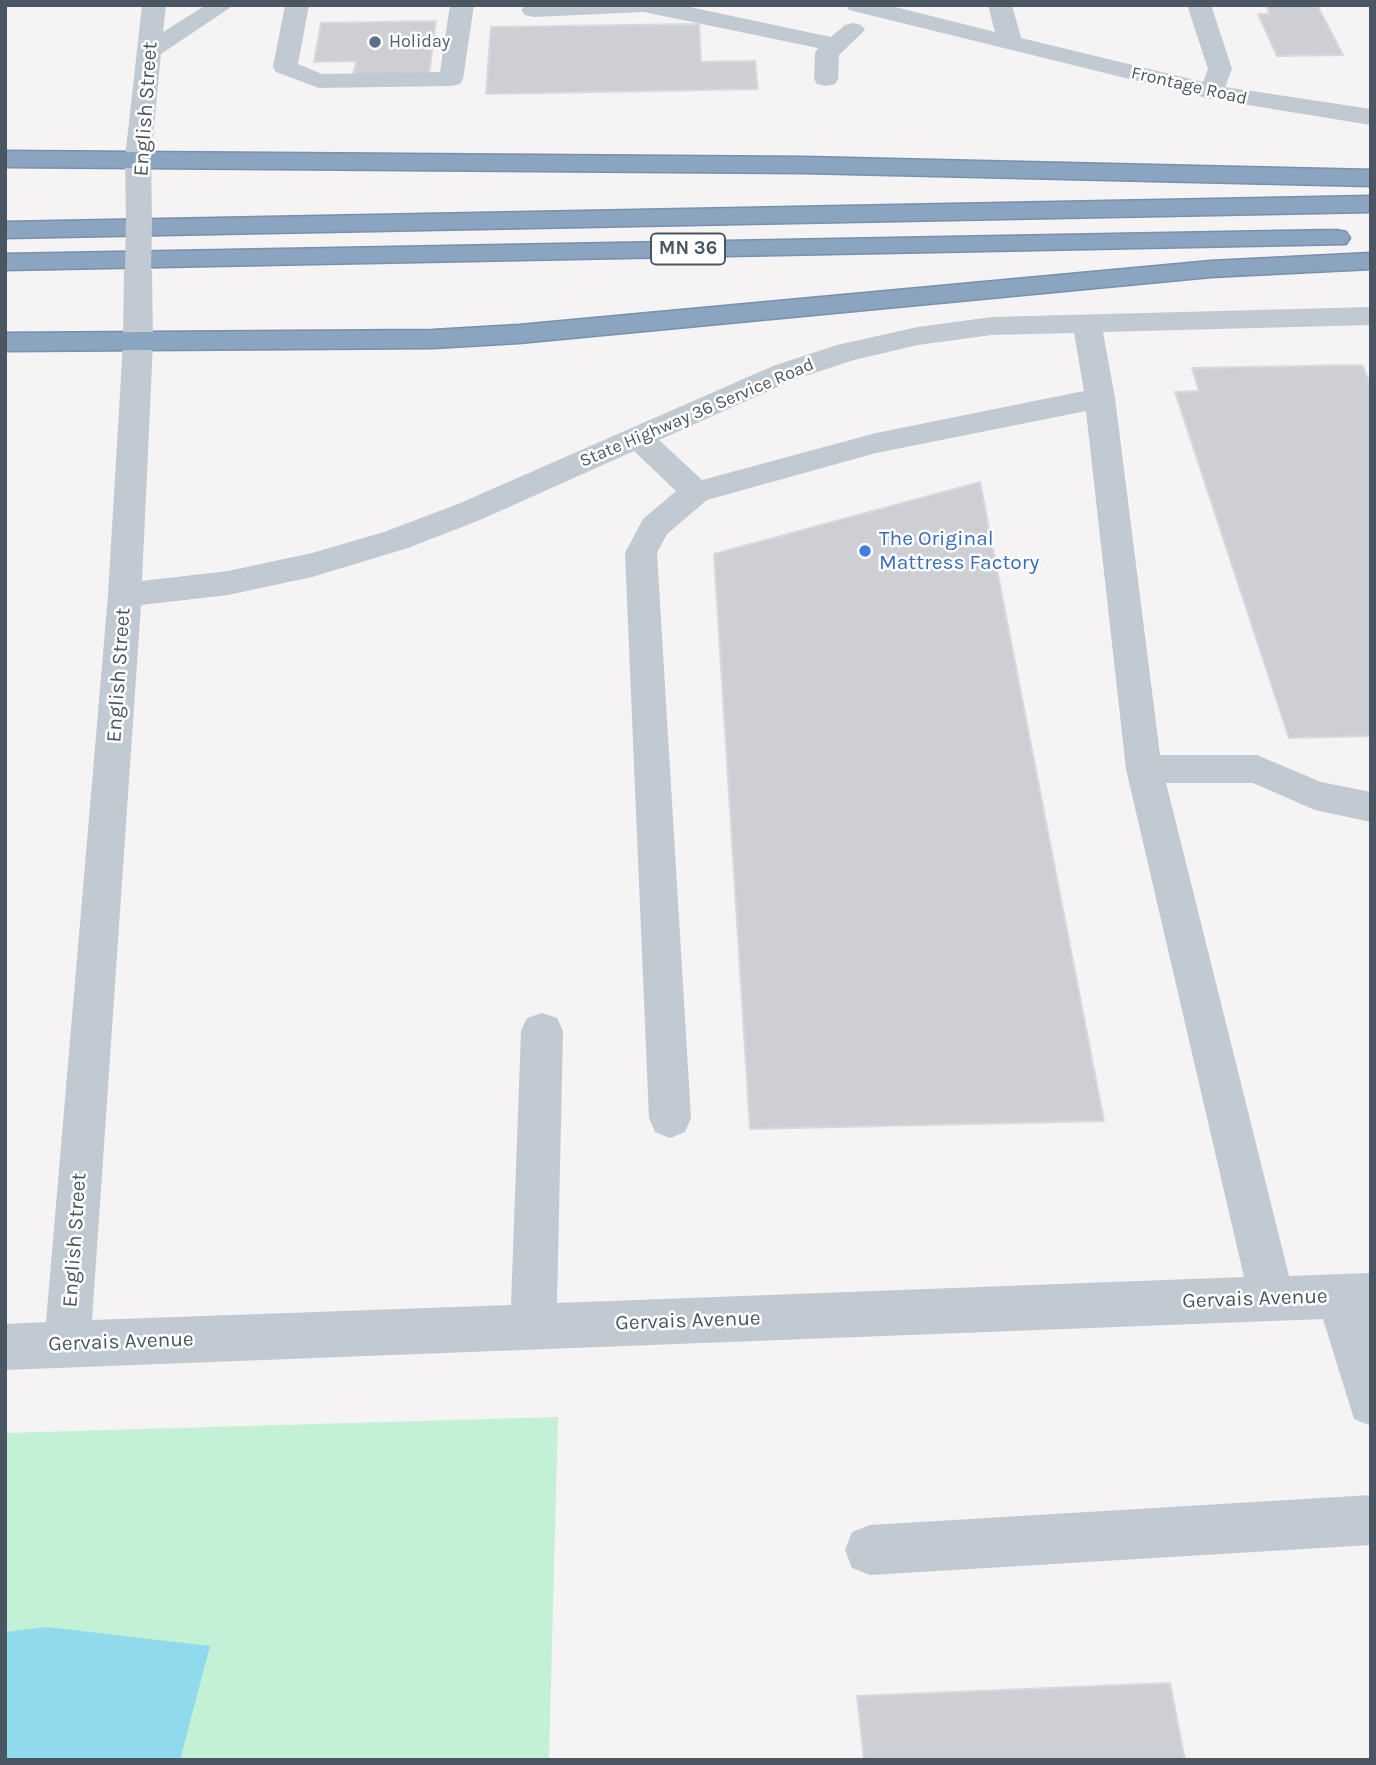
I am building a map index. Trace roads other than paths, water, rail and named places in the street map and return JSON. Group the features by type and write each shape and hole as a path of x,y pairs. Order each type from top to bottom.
{"highway":[{"path":"5,159 804,165 1371,178"},
{"name":"MN 36","path":"5,230 1371,204"},
{"name":"MN 36","path":"5,262 1371,237"},
{"path":"5,342 138,344 420,339 519,334 1212,269 1371,261"}],"street":[{"name":"English Street","path":"67,1345 125,595 138,344 138,158 154,5"},
{"path":"149,51 223,5"},
{"path":"297,5 285,67 319,81 451,79 462,5"},
{"path":"533,10 644,5 836,45"},
{"path":"1000,5 1010,42"},
{"path":"1199,5 1220,69 1211,92"},
{"path":"826,79 827,53 866,7"},
{"name":"Frontage Road","path":"866,7 1211,92 1371,117"},
{"name":"State Highway 36 Service Road","path":"125,595 228,583 312,565 396,540 470,512 783,373 847,352 918,336 992,326 1371,316"},
{"path":"1087,322 1100,398 1144,769 1272,1298"},
{"path":"670,1118 641,553 654,527 696,492 876,443 1100,398"},
{"path":"638,438 696,492"},
{"path":"1144,769 1257,769 1315,795 1371,807"},
{"path":"533,1326 542,1031"},
{"path":"1355,1295 1371,1402"},
{"name":"Gervais Avenue","path":"5,1346 1355,1295"},
{"path":"870,1550 1371,1520"}],"water":[{"path":"47,1627 210,1646 180,1760 5,1760 5,1632"}],"place":[{"name":"Holiday","path":"375,42"},
{"name":"The Original Mattress Factory","path":"865,551"}]}
